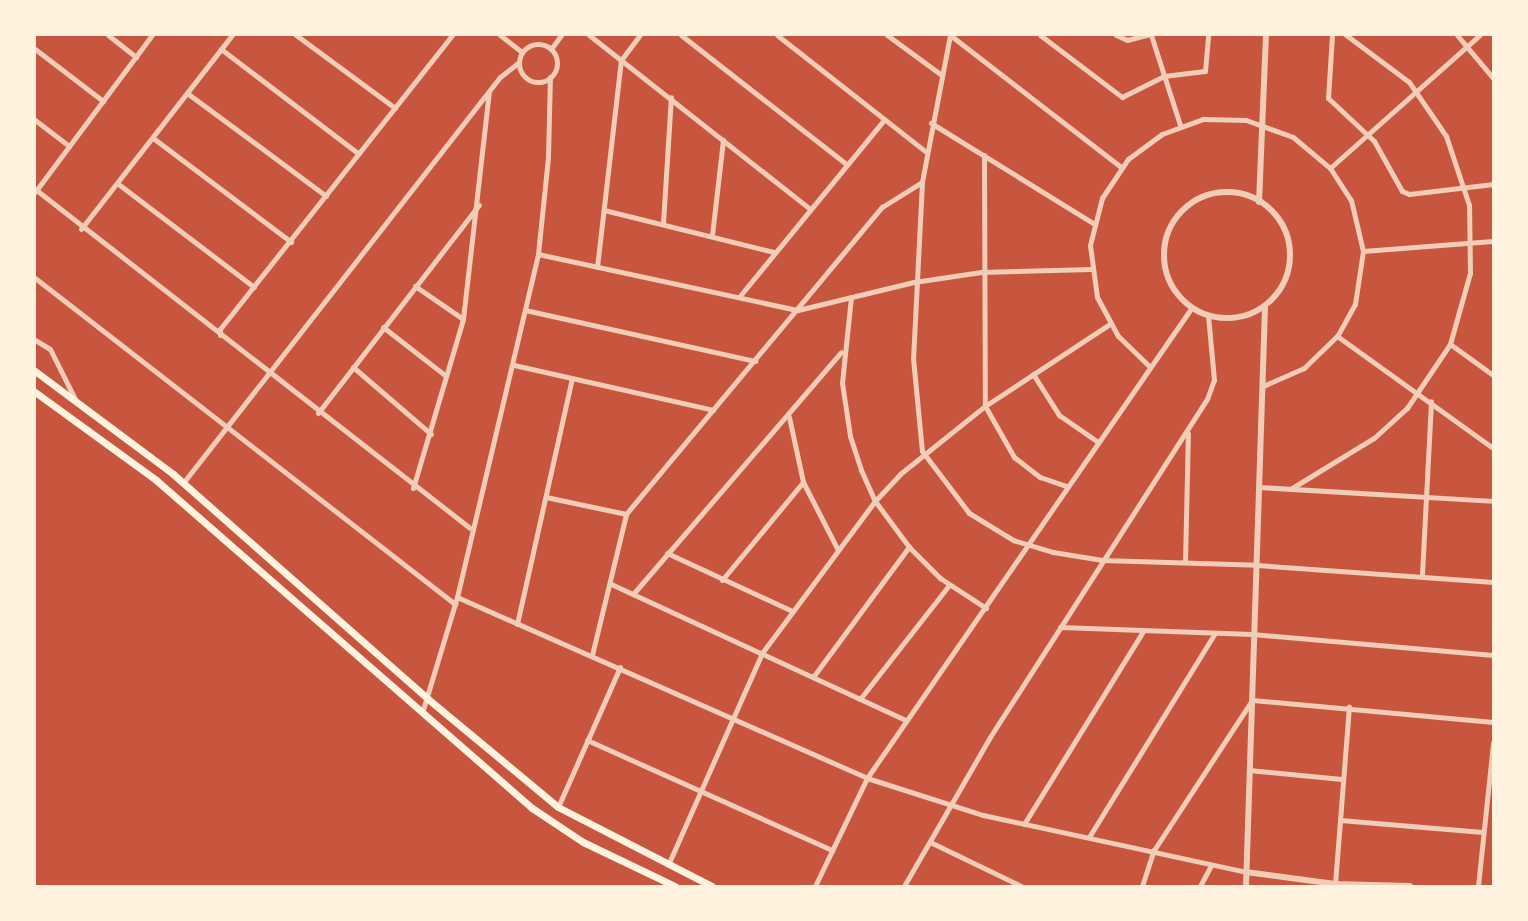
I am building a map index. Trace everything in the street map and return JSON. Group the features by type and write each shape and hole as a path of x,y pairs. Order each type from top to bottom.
{"main road":[{"path":"35,371 75,399 183,483 428,699 558,807 712,886"},
{"path":"35,392 156,480 549,820 675,886"}],"street":[{"path":"108,35 136,57"},
{"path":"152,35 35,191 413,488 470,528"},
{"path":"81,229 232,35"},
{"path":"296,35 304,37 395,108"},
{"path":"220,335 220,328 291,242 452,35"},
{"path":"500,35 522,52"},
{"path":"551,49 561,35"},
{"path":"589,35 671,97 722,140 810,208"},
{"path":"598,267 621,60 640,35"},
{"path":"681,35 845,163"},
{"path":"777,35 926,152"},
{"path":"888,35 940,74"},
{"path":"1122,167 950,35 940,74 922,182 914,282 914,398 924,456 968,513 994,531 1027,544 1102,560 1257,564 1422,574 1493,582"},
{"path":"1040,35 1118,96 1164,76 1205,71 1208,35"},
{"path":"1048,41 1053,35"},
{"path":"1116,35 1127,40 1147,35"},
{"path":"1151,35 1180,126"},
{"path":"1259,202 1266,35"},
{"path":"1332,35 1328,98 1368,134 1405,194 1493,184"},
{"path":"1292,488 1386,429 1418,395 1450,344 1467,294 1472,242 1465,186 1451,146 1416,90 1381,57 1346,35"},
{"path":"1457,35 1468,45 1493,78"},
{"path":"1330,168 1480,35"},
{"path":"183,483 505,72 519,62 522,52 534,44 551,49"},
{"path":"35,49 103,101"},
{"path":"221,49 359,154"},
{"path":"422,712 428,699 457,597 470,528 514,365 538,254 548,157 550,77 557,63 551,49"},
{"path":"519,62 530,80 550,77"},
{"path":"413,488 463,319 480,204 489,92"},
{"path":"187,93 326,196"},
{"path":"663,223 671,97"},
{"path":"1149,366 1110,324 1091,268 1093,223 1122,167 1144,145 1180,126 1226,117 1261,124 1303,143 1330,168 1351,200 1363,251 1356,304 1337,336 1304,368 1263,386"},
{"path":"35,120 69,146"},
{"path":"739,297 845,163 883,120"},
{"path":"931,123 1093,223"},
{"path":"153,138 291,242"},
{"path":"712,235 722,140"},
{"path":"984,155 981,272 985,406 1014,457 1040,477 1066,486"},
{"path":"592,655 611,584 626,514 882,207 922,182"},
{"path":"117,183 254,286"},
{"path":"1218,193 1239,194 1259,202 1281,224 1289,255 1284,280 1265,306 1234,317 1208,314 1192,307 1172,286 1165,266 1165,244 1176,218 1197,199 1218,193"},
{"path":"318,412 480,204"},
{"path":"604,210 712,235 774,252"},
{"path":"1363,251 1493,241"},
{"path":"538,254 798,310 914,282 981,272 1091,268"},
{"path":"35,278 455,604"},
{"path":"415,286 463,319"},
{"path":"851,297 842,352 850,436 875,501 909,547 949,585 986,608"},
{"path":"1246,886 1252,700 1252,634 1257,564 1265,306"},
{"path":"815,886 867,778 986,608 1066,486 1192,307"},
{"path":"525,310 755,361"},
{"path":"904,886 949,806 1102,560 1188,433 1214,380 1208,314"},
{"path":"668,865 762,653 875,501 924,456 985,406 1110,324"},
{"path":"383,327 446,376"},
{"path":"1337,336 1418,395 1431,401 1493,448"},
{"path":"35,340 50,349 75,399"},
{"path":"1450,344 1493,375"},
{"path":"633,594 789,416 842,352"},
{"path":"514,365 713,410"},
{"path":"352,367 430,434"},
{"path":"1033,374 1058,415 1098,442"},
{"path":"517,624 572,378"},
{"path":"1422,574 1431,401"},
{"path":"789,416 803,482 838,550"},
{"path":"1185,562 1188,433"},
{"path":"722,580 803,482"},
{"path":"1260,488 1425,495 1493,501"},
{"path":"546,497 626,514"},
{"path":"812,677 909,547"},
{"path":"668,553 722,580 792,611"},
{"path":"611,584 906,720"},
{"path":"860,699 949,585"},
{"path":"457,597 620,666 867,778 949,806 1024,824 1154,850 1246,872 1314,884 1410,886"},
{"path":"1060,627 1252,634 1493,655"},
{"path":"1024,824 1143,631"},
{"path":"1088,837 1215,633"},
{"path":"558,807 620,666"},
{"path":"1252,700 1349,707 1493,722"},
{"path":"1142,886 1154,850 1252,700"},
{"path":"1335,884 1349,707"},
{"path":"588,740 832,850"},
{"path":"1478,886 1482,832 1493,743"},
{"path":"1249,770 1342,779"},
{"path":"1340,820 1482,832"},
{"path":"930,842 1021,886"},
{"path":"1200,886 1211,864"}]}
